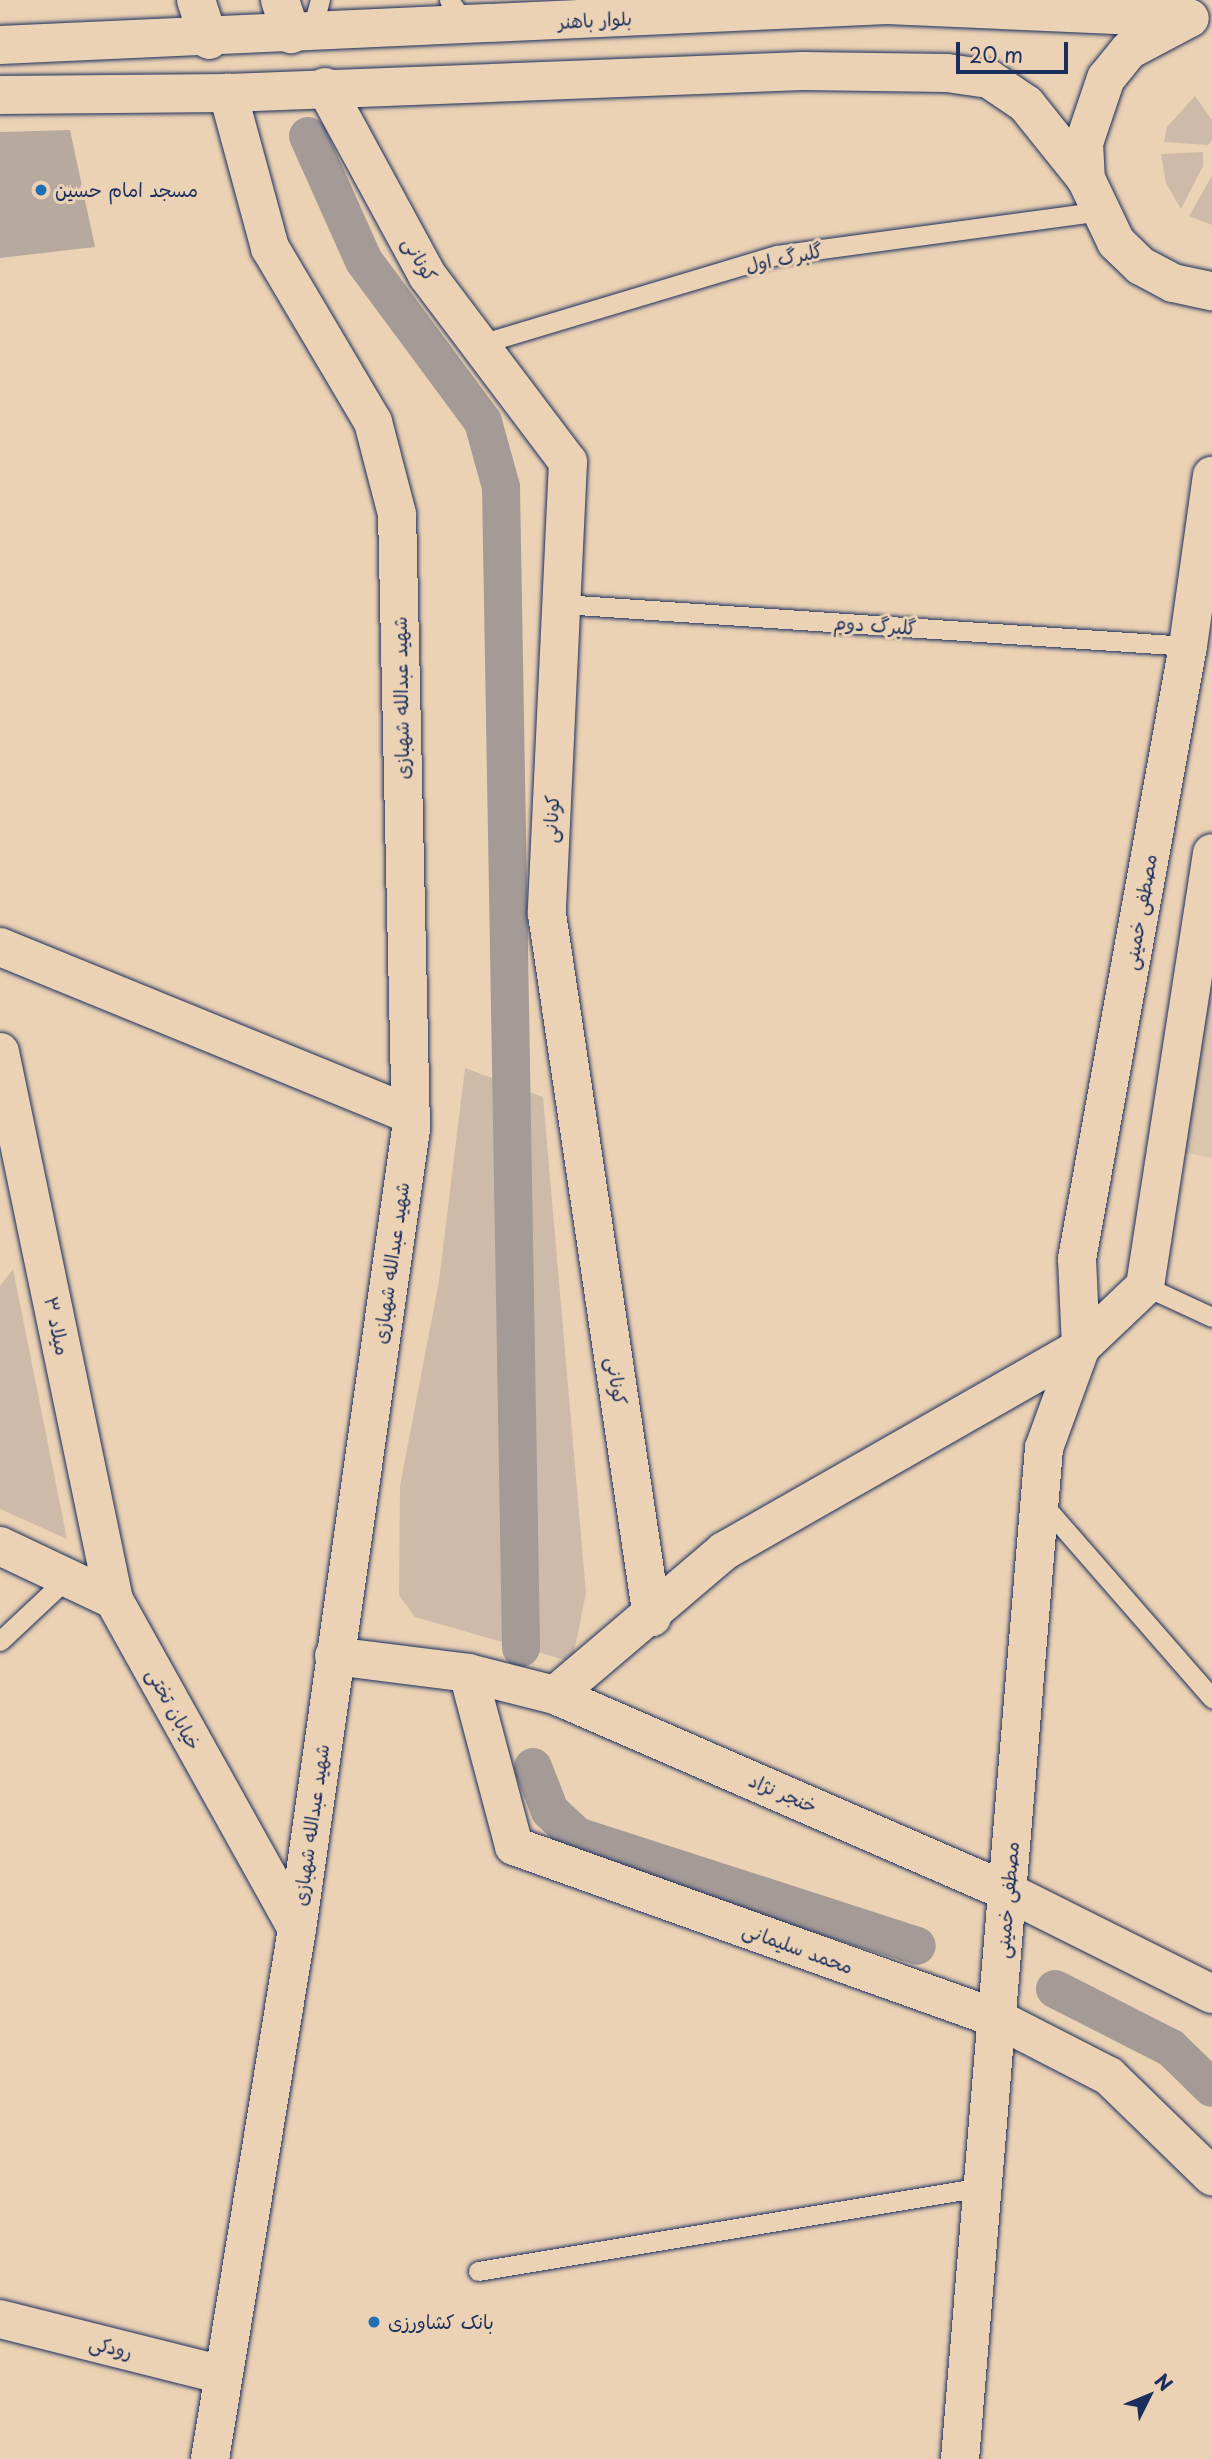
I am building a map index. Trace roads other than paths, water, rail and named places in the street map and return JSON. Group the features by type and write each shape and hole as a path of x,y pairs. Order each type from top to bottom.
{"street":[{"path":"197,0 209,40"},
{"name":"بلوار باهنر","path":"0,46 209,40 301,17 460,9 887,5 1201,17"},
{"path":"1092,195 1091,109 1106,78 1157,30 1201,17"},
{"path":"0,95 228,93 325,87 803,71 947,73 989,79 1026,104 1142,266 1173,283 1212,291"},
{"name":"کونانی","path":"325,87 427,275 568,462 547,914 652,1617"},
{"name":"شهید عبدالله شهبازی","path":"210,2459 297,1928 410,1114 397,513 373,422 270,248 228,93"},
{"name":"مصطفی خمینی","path":"960,2459 1044,1448 1081,1347 1077,1259 1188,646 1212,476"},
{"path":"1145,1286 1212,853"},
{"path":"0,947 410,1114"},
{"name":"میلاد ۳","path":"0,1052 114,1600"},
{"name":"مصطفی خمینی","path":"1081,1347 1145,1286"},
{"path":"555,1695 652,1617 724,1551 1081,1347"},
{"path":"0,1546 114,1600"},
{"name":"خیابان تختی","path":"114,1600 297,1928"},
{"name":"خنجر نژاد","path":"334,1656 468,1673 555,1695 1008,1892 1212,1994"},
{"name":"محمد سلیمانی","path":"468,1673 514,1846 996,2018 1109,2076 1212,2176"},
{"name":"رودکی","path":"0,2319 223,2375"}],"lane":[{"name":"گلبرگ اول","path":"480,344 777,256 1092,195"},
{"name":"گلبرگ دوم","path":"562,604 1188,646"},
{"path":"1145,1286 1212,1317"},
{"path":"1040,1500 1212,1698"},
{"path":"0,1641 67,1578"},
{"path":"478,2271 671,2241 790,2214 982,2187"}],"waterway":[{"path":"308,136 364,261 483,422 501,487 521,1648"},
{"path":"533,1767 550,1811 577,1836 917,1946"},
{"path":"1055,1989 1171,2048 1212,2088"}],"place":[{"name":"مسجد امام حسین","path":"41,190"},
{"name":"بانک کشاورزی","path":"374,2322"}]}
